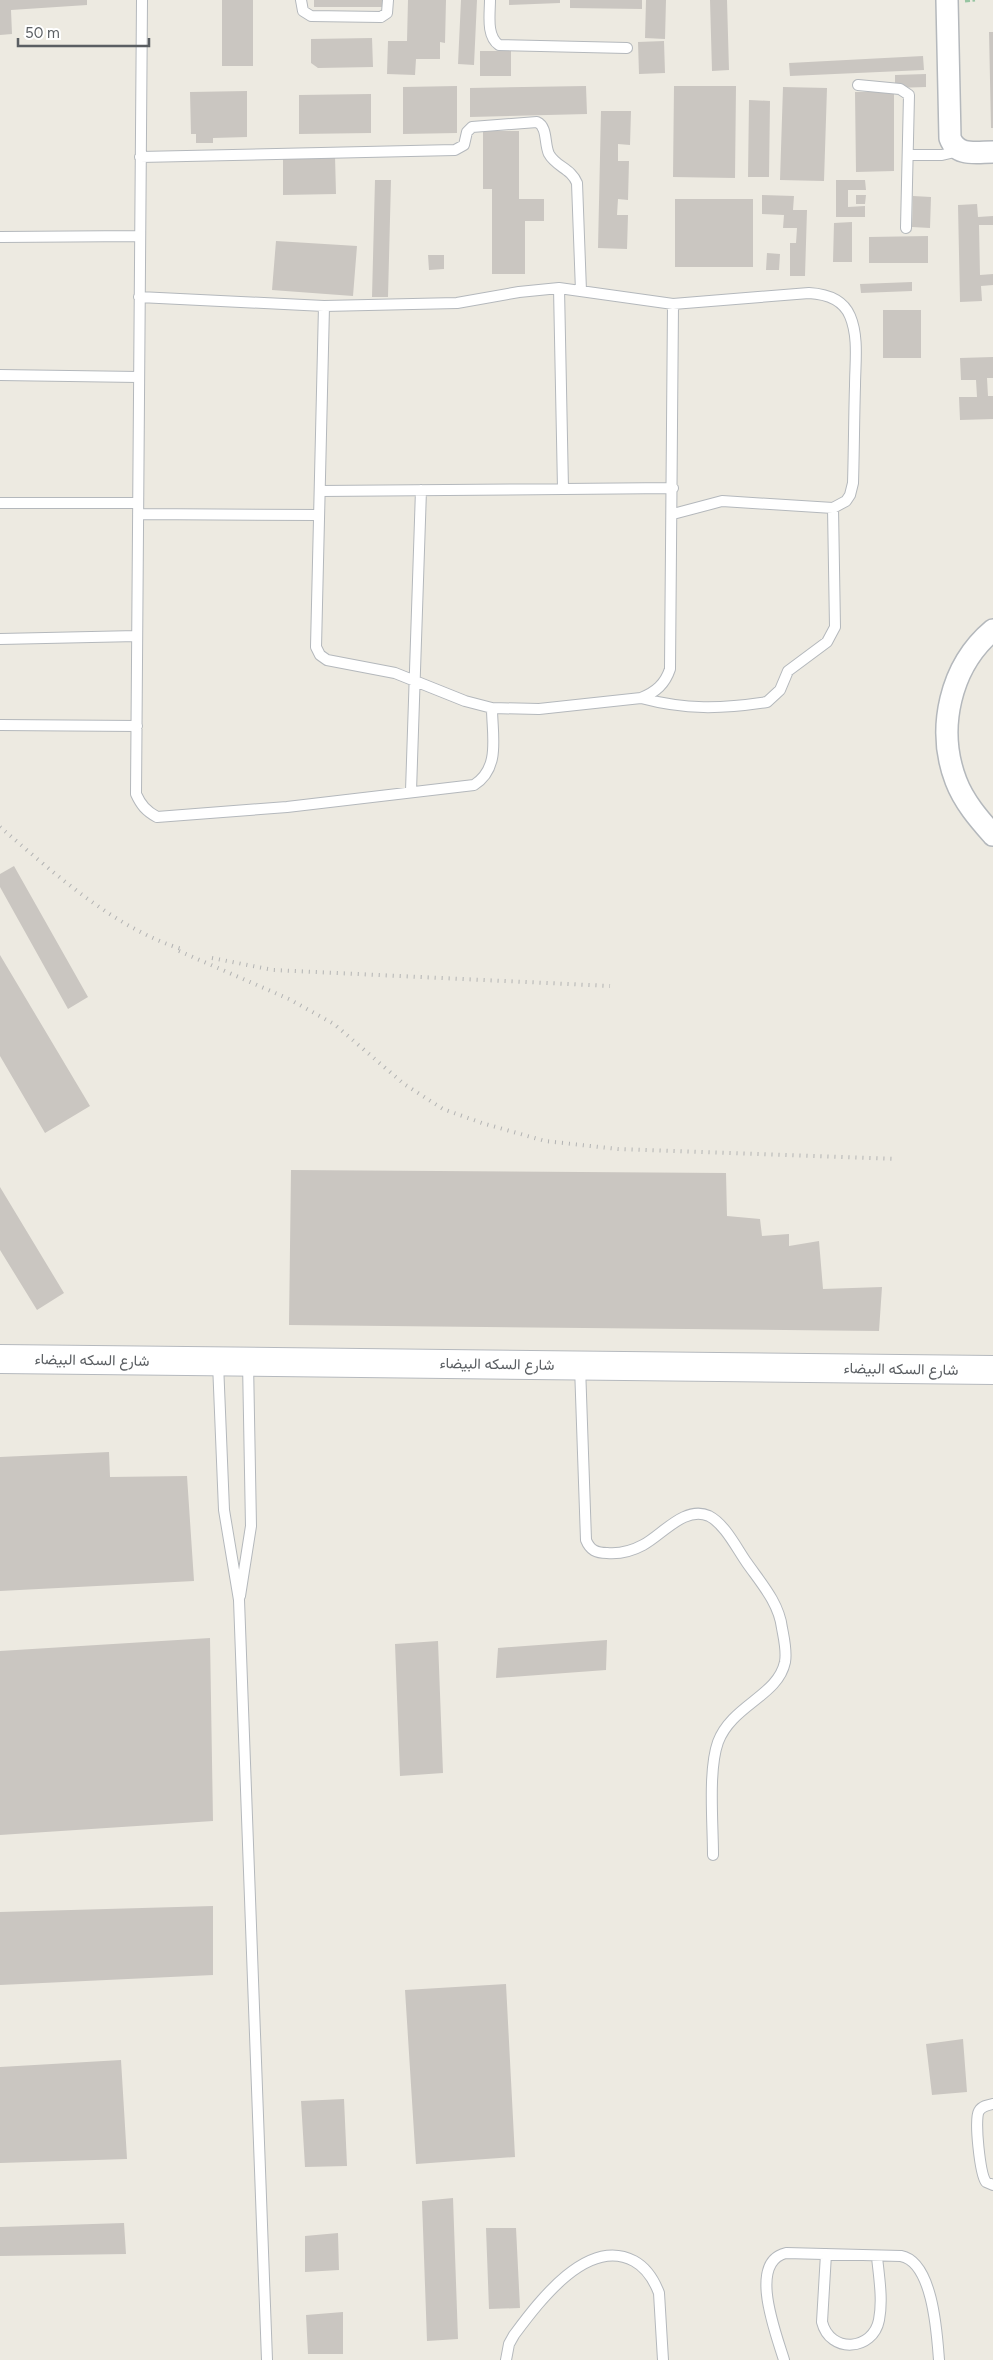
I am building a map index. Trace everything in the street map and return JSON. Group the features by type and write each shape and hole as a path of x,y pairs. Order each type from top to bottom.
{"street":[{"path":"947,0 950,138 953,146 959,151 993,152"},
{"path":"991,831 966,802 956,782 949,760 946,738 950,701 960,672 972,653 993,630"},
{"name":"شارع السكه البيضاء","path":"0,1359 993,1370"}],"lane":[{"path":"142,0 136,794 140,804 147,812 157,817 287,807 411,791 463,788 482,780 488,772 493,759 492,708"},
{"path":"301,0 303,11 311,16 381,17 387,13 388,0"},
{"path":"490,0 491,33 495,42 499,45 626,48"},
{"path":"858,85 900,89 909,94 906,228"},
{"path":"140,157 455,150 464,145 467,132 472,128 540,122 550,156 570,172 576,182 581,291"},
{"path":"908,155 942,155 959,151"},
{"path":"0,237 140,236"},
{"path":"139,297 324,306 457,303 527,290 559,288 673,304 809,293 827,296 843,306 850,316 855,347 853,483 850,495 846,501 833,508 722,500 673,514"},
{"path":"559,288 563,489"},
{"path":"641,698 660,688 667,679 670,669 673,514 673,304"},
{"path":"324,306 315,637 320,655 327,660 382,670 414,680 458,699 492,708 539,709 641,698 673,706 706,708 767,702 774,697 788,671 827,642 835,627 833,508"},
{"path":"0,375 138,377"},
{"path":"320,492 673,488"},
{"path":"411,791 421,490"},
{"path":"0,503 138,503"},
{"path":"138,514 319,515"},
{"path":"0,639 137,636"},
{"path":"0,725 137,726"},
{"path":"218,1362 224,1510 239,1600 267,2360"},
{"path":"239,1600 247,1567 252,1526 248,1362"},
{"path":"580,1365 586,1540 588,1545 599,1553 626,1552 650,1541 685,1516 692,1514 707,1515 719,1524 770,1597 781,1617 786,1652 781,1672 773,1685 736,1714 723,1732 717,1746 714,1761 713,1855"},
{"path":"993,2104 982,2108 977,2116 982,2173 986,2182 993,2185"},
{"path":"784,2360 769,2307 767,2270 781,2254 906,2257 919,2269 927,2287 940,2360"},
{"path":"826,2254 822,2322 824,2333 831,2340 848,2345 859,2344 870,2337 876,2330 880,2319 878,2257"},
{"path":"506,2360 509,2344 514,2335 563,2278 588,2261 605,2256 618,2255 638,2264 646,2271 659,2293 662,2360"}],"building":[{"path":"0,0 87,0 87,5 11,10 12,34 0,35"},
{"path":"222,0 253,0 253,66 222,66"},
{"path":"314,0 384,0 384,7 314,7"},
{"path":"408,0 446,0 445,43 440,42 440,59 416,59 415,75 387,74 388,41 407,41"},
{"path":"461,0 477,0 474,65 458,64"},
{"path":"509,0 560,0 560,3 509,5"},
{"path":"570,0 642,0 642,9 570,8"},
{"path":"646,0 666,0 665,39 645,38"},
{"path":"710,0 727,0 729,70 712,71"},
{"path":"989,32 993,32 993,128 991,128"},
{"path":"372,38 373,67 318,68 311,63 311,39"},
{"path":"664,41 665,73 639,74 638,42"},
{"path":"480,51 511,51 511,76 480,76"},
{"path":"923,56 924,70 790,76 789,63"},
{"path":"926,74 926,87 895,88 895,75"},
{"path":"457,86 457,133 403,134 403,87"},
{"path":"586,86 587,114 470,117 470,88"},
{"path":"674,86 736,86 735,178 673,177"},
{"path":"783,87 827,88 824,181 780,180"},
{"path":"247,91 247,137 213,138 213,143 196,143 196,134 191,134 190,92"},
{"path":"855,92 894,92 894,171 856,172"},
{"path":"371,94 371,133 299,134 299,95"},
{"path":"749,100 770,101 769,177 748,177"},
{"path":"601,111 631,111 630,145 618,144 618,161 629,161 628,200 618,199 617,215 628,215 627,249 598,248"},
{"path":"483,131 519,131 519,199 544,199 544,221 525,221 525,274 492,274 492,189 483,189"},
{"path":"283,156 335,156 336,194 283,195"},
{"path":"375,180 391,180 388,297 372,297"},
{"path":"836,180 865,180 866,190 848,190 848,207 865,206 865,217 836,217"},
{"path":"762,195 794,196 793,210 807,210 805,276 790,276 790,243 796,243 797,228 783,228 784,215 762,214"},
{"path":"856,195 866,195 865,204 856,204"},
{"path":"913,196 931,197 930,228 912,227"},
{"path":"675,199 753,199 753,267 675,267"},
{"path":"977,204 978,217 993,216 993,225 979,225 980,275 993,274 993,285 981,286 982,301 960,302 958,205"},
{"path":"852,222 852,262 833,262 834,223"},
{"path":"928,236 928,263 869,263 869,237"},
{"path":"276,241 357,246 353,296 272,290"},
{"path":"767,253 780,254 779,270 766,270"},
{"path":"428,255 444,255 444,269 429,270"},
{"path":"912,282 912,291 861,293 860,284"},
{"path":"883,310 921,310 921,358 883,358"},
{"path":"993,357 993,378 987,378 988,396 993,396 993,419 960,420 959,397 977,397 976,380 961,380 960,358"},
{"path":"14,866 88,997 68,1009 0,887 0,874"},
{"path":"0,955 90,1106 45,1133 0,1056"},
{"path":"291,1170 726,1173 727,1216 760,1219 762,1236 789,1234 789,1246 819,1241 823,1289 882,1287 879,1331 289,1325"},
{"path":"0,1187 64,1293 37,1310 0,1250"},
{"path":"109,1452 110,1477 187,1476 194,1581 0,1591 0,1457"},
{"path":"210,1638 213,1821 0,1835 0,1651"},
{"path":"607,1640 606,1670 496,1678 498,1648"},
{"path":"438,1641 443,1773 400,1776 395,1644"},
{"path":"213,1906 213,1975 0,1985 0,1912"},
{"path":"506,1984 515,2157 416,2164 405,1990"},
{"path":"963,2039 967,2092 932,2095 926,2044"},
{"path":"121,2060 127,2159 0,2163 0,2067"},
{"path":"344,2099 347,2166 305,2167 301,2101"},
{"path":"453,2198 458,2339 427,2341 422,2201"},
{"path":"124,2223 126,2254 0,2256 0,2227"},
{"path":"486,2228 516,2228 520,2308 489,2309"},
{"path":"338,2233 339,2270 305,2272 305,2236"},
{"path":"343,2312 343,2354 308,2354 306,2315"}],"railway":[{"path":"0,827 64,881 110,914 159,941 185,950"},
{"path":"179,951 289,999 334,1024 404,1084 443,1109 482,1123 545,1141 618,1149 895,1159"},
{"path":"212,958 273,970 610,986"}]}
